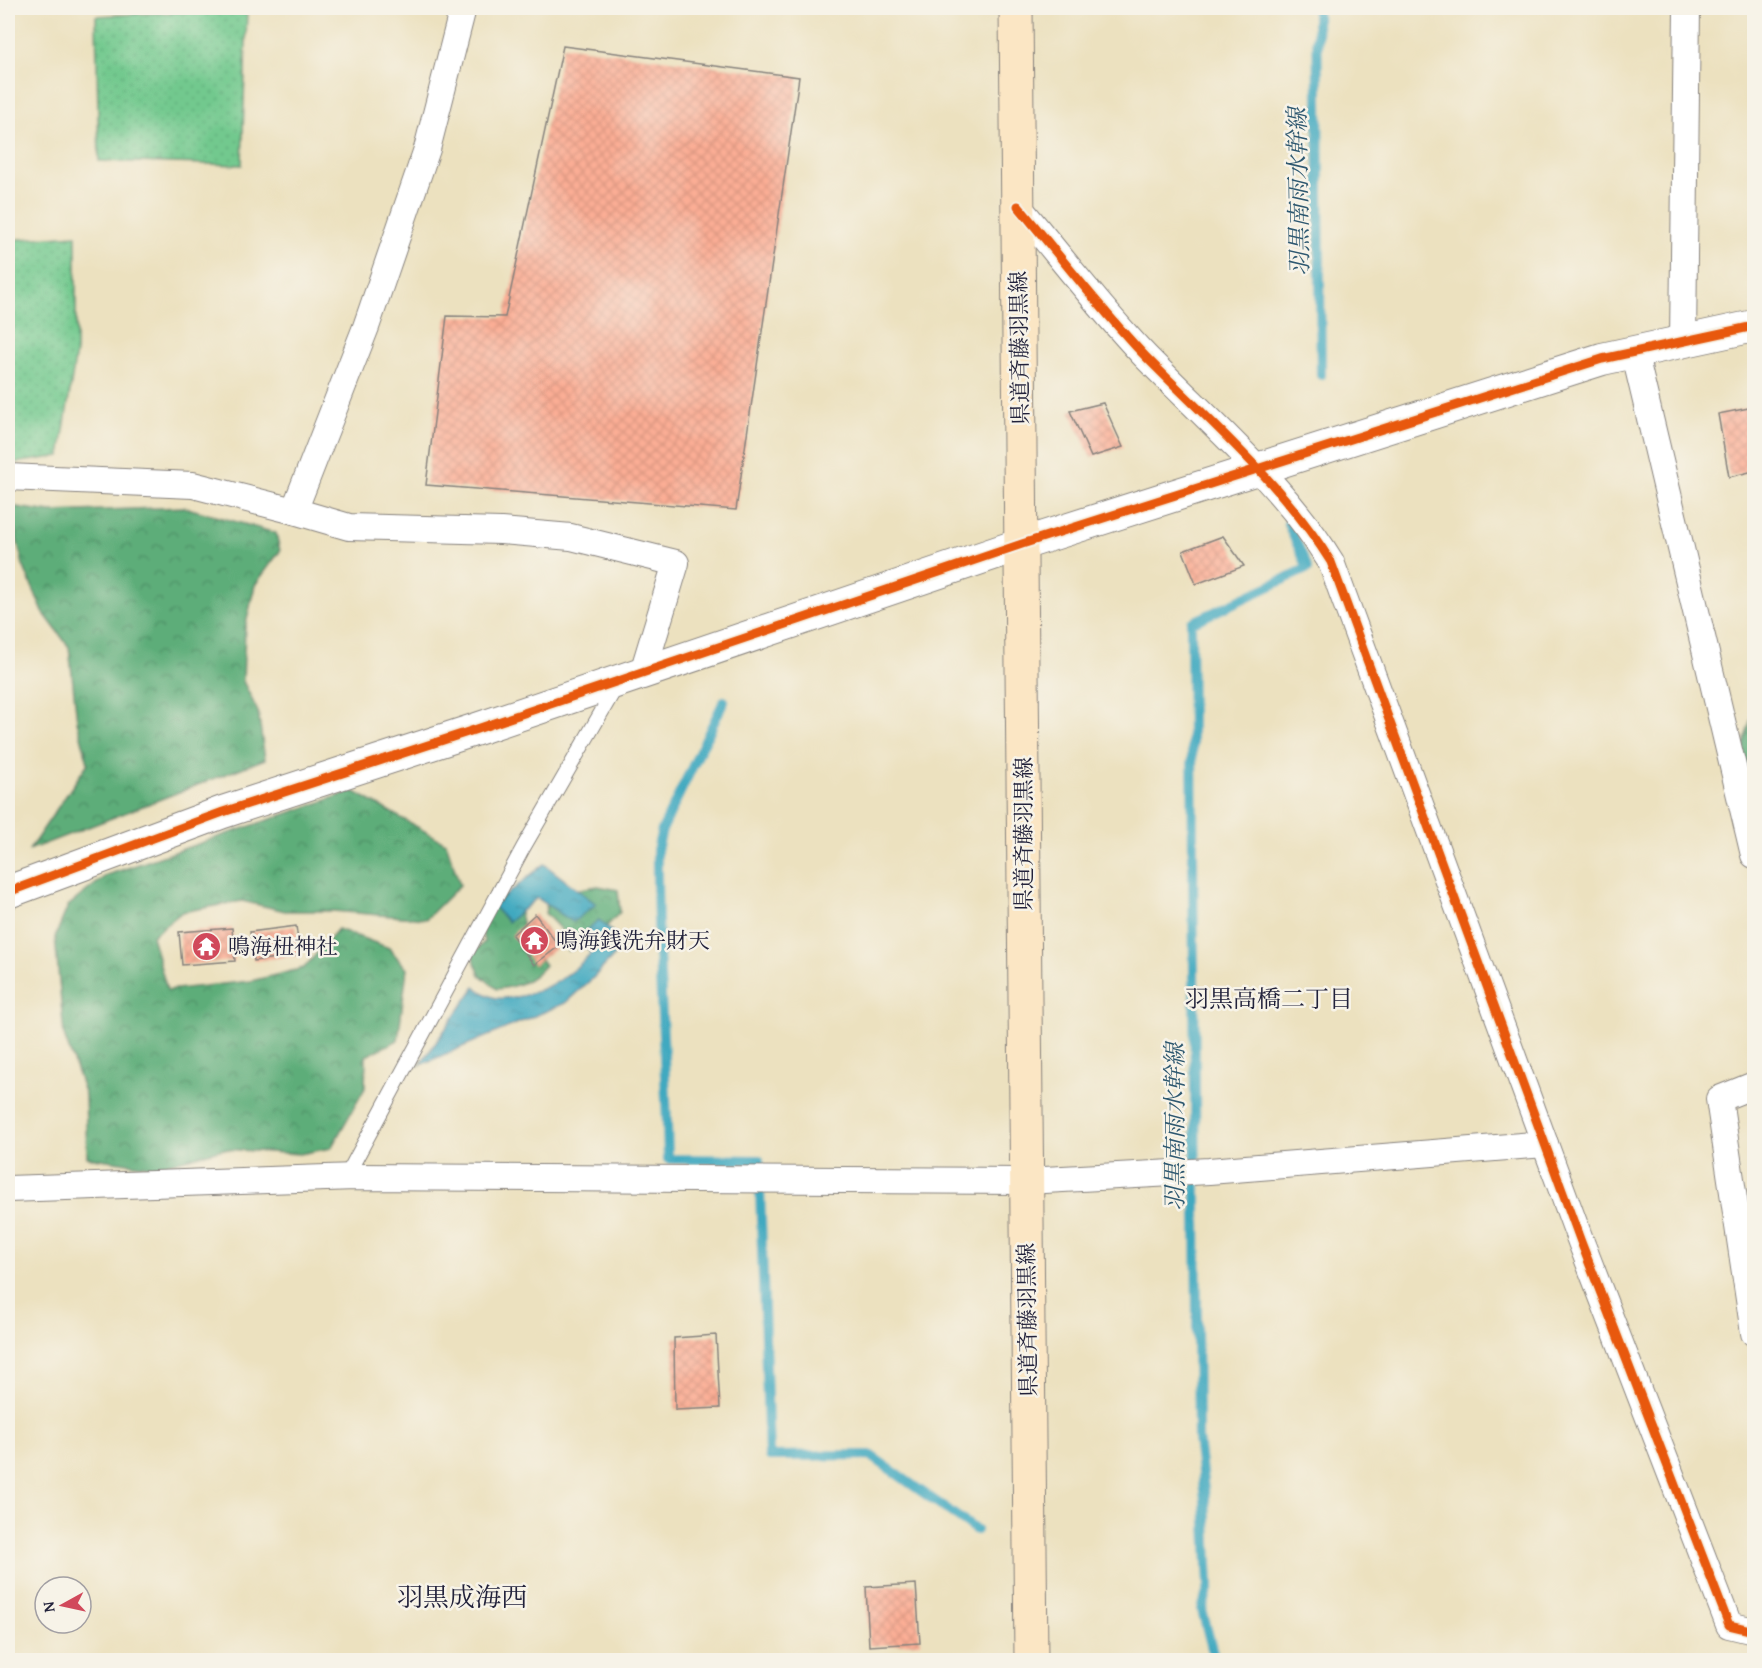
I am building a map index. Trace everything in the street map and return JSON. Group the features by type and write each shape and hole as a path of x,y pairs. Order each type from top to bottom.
{"main road":[{"name":"県道斉藤羽黒線","path":"1016,8 1031,1660"}],"street":[{"path":"294,511 366,327 427,149 463,8"},
{"path":"1683,340 1687,8"},
{"path":"1018,206 1142,353 1311,530 1331,562 1545,1144 1729,1625 1755,1630"},
{"path":"8,891 223,812 1022,544 1494,392 1634,351 1755,326"},
{"path":"1634,351 1755,855"},
{"path":"8,477 193,485 349,527 501,531 571,537 676,563 631,676"},
{"path":"1755,1085 1719,1100 1755,1333"},
{"path":"8,1190 346,1177 1026,1181 1182,1173 1545,1144"}],"lane":[{"path":"346,1177 523,848 631,676"}],"green space":[{"path":"247,9 242,165 99,161 96,16"},
{"path":"76,235 76,351 60,456 8,464 8,240"},
{"path":"9,506 51,512 184,507 276,533 280,551 255,585 245,628 243,681 258,712 265,759 29,850 88,763 77,721 69,647 43,612 23,565"},
{"path":"1754,708 1754,832 1732,784"},
{"path":"353,791 446,843 460,885 426,919 333,911 285,911 242,901 182,912 152,936 167,990 251,981 304,968 338,929 389,948 407,969 398,1040 366,1056 365,1088 331,1148 300,1154 223,1149 155,1167 87,1157 85,1095 64,1035 55,937 68,906 107,875"},
{"path":"598,886 618,890 620,912 593,941 568,951 561,930 545,913 550,888 568,891"},
{"path":"494,889 518,904 526,940 545,965 524,982 497,989 480,975 472,955 484,942 479,918"}],"water":[{"path":"544,864 596,904 573,922 537,898 508,922 493,906"},
{"path":"599,920 625,944 565,1003 420,1065 475,987 496,998 509,998 536,992 560,980 591,953 576,938"}],"building":[{"path":"563,46 799,77 736,510 426,485 447,316 505,317"},
{"path":"1103,403 1123,447 1091,457 1070,411"},
{"path":"1754,407 1754,471 1729,477 1718,414"},
{"path":"1223,536 1244,566 1196,584 1183,551"},
{"name":"鳴海銭洗弁財天","path":"535,914 559,946 534,965 512,935"},
{"path":"296,926 300,955 254,961 250,932"},
{"name":"鳴海杻神社","path":"232,928 235,961 182,965 179,932"},
{"path":"716,1335 720,1408 675,1410 674,1338"},
{"path":"916,1584 920,1643 869,1646 866,1587"}],"waterway":[{"name":"羽黒南雨水幹線","path":"1317,8 1321,375"},
{"name":"羽黒南雨水幹線","path":"1215,1660 1202,1610 1209,1586 1205,1499 1198,1438 1191,623 1308,568 1288,524"},
{"path":"724,701 662,830 657,850 668,1159 759,1160 769,1456 870,1455 976,1530"}],"cycle path":[{"path":"1018,206 1128,338 1244,454 1291,506 1331,562 1581,1242 1729,1625 1754,1631"},
{"path":"8,892 223,812 477,729 1022,544 1602,359 1754,326"}],"place":[{"name":"鳴海銭洗弁財天","path":"535,940"},
{"name":"鳴海杻神社","path":"207,946"}],"district":[{"name":"羽黒高橋二丁目","path":"1269,998"},
{"name":"羽黒成海西","path":"462,1596"}]}
